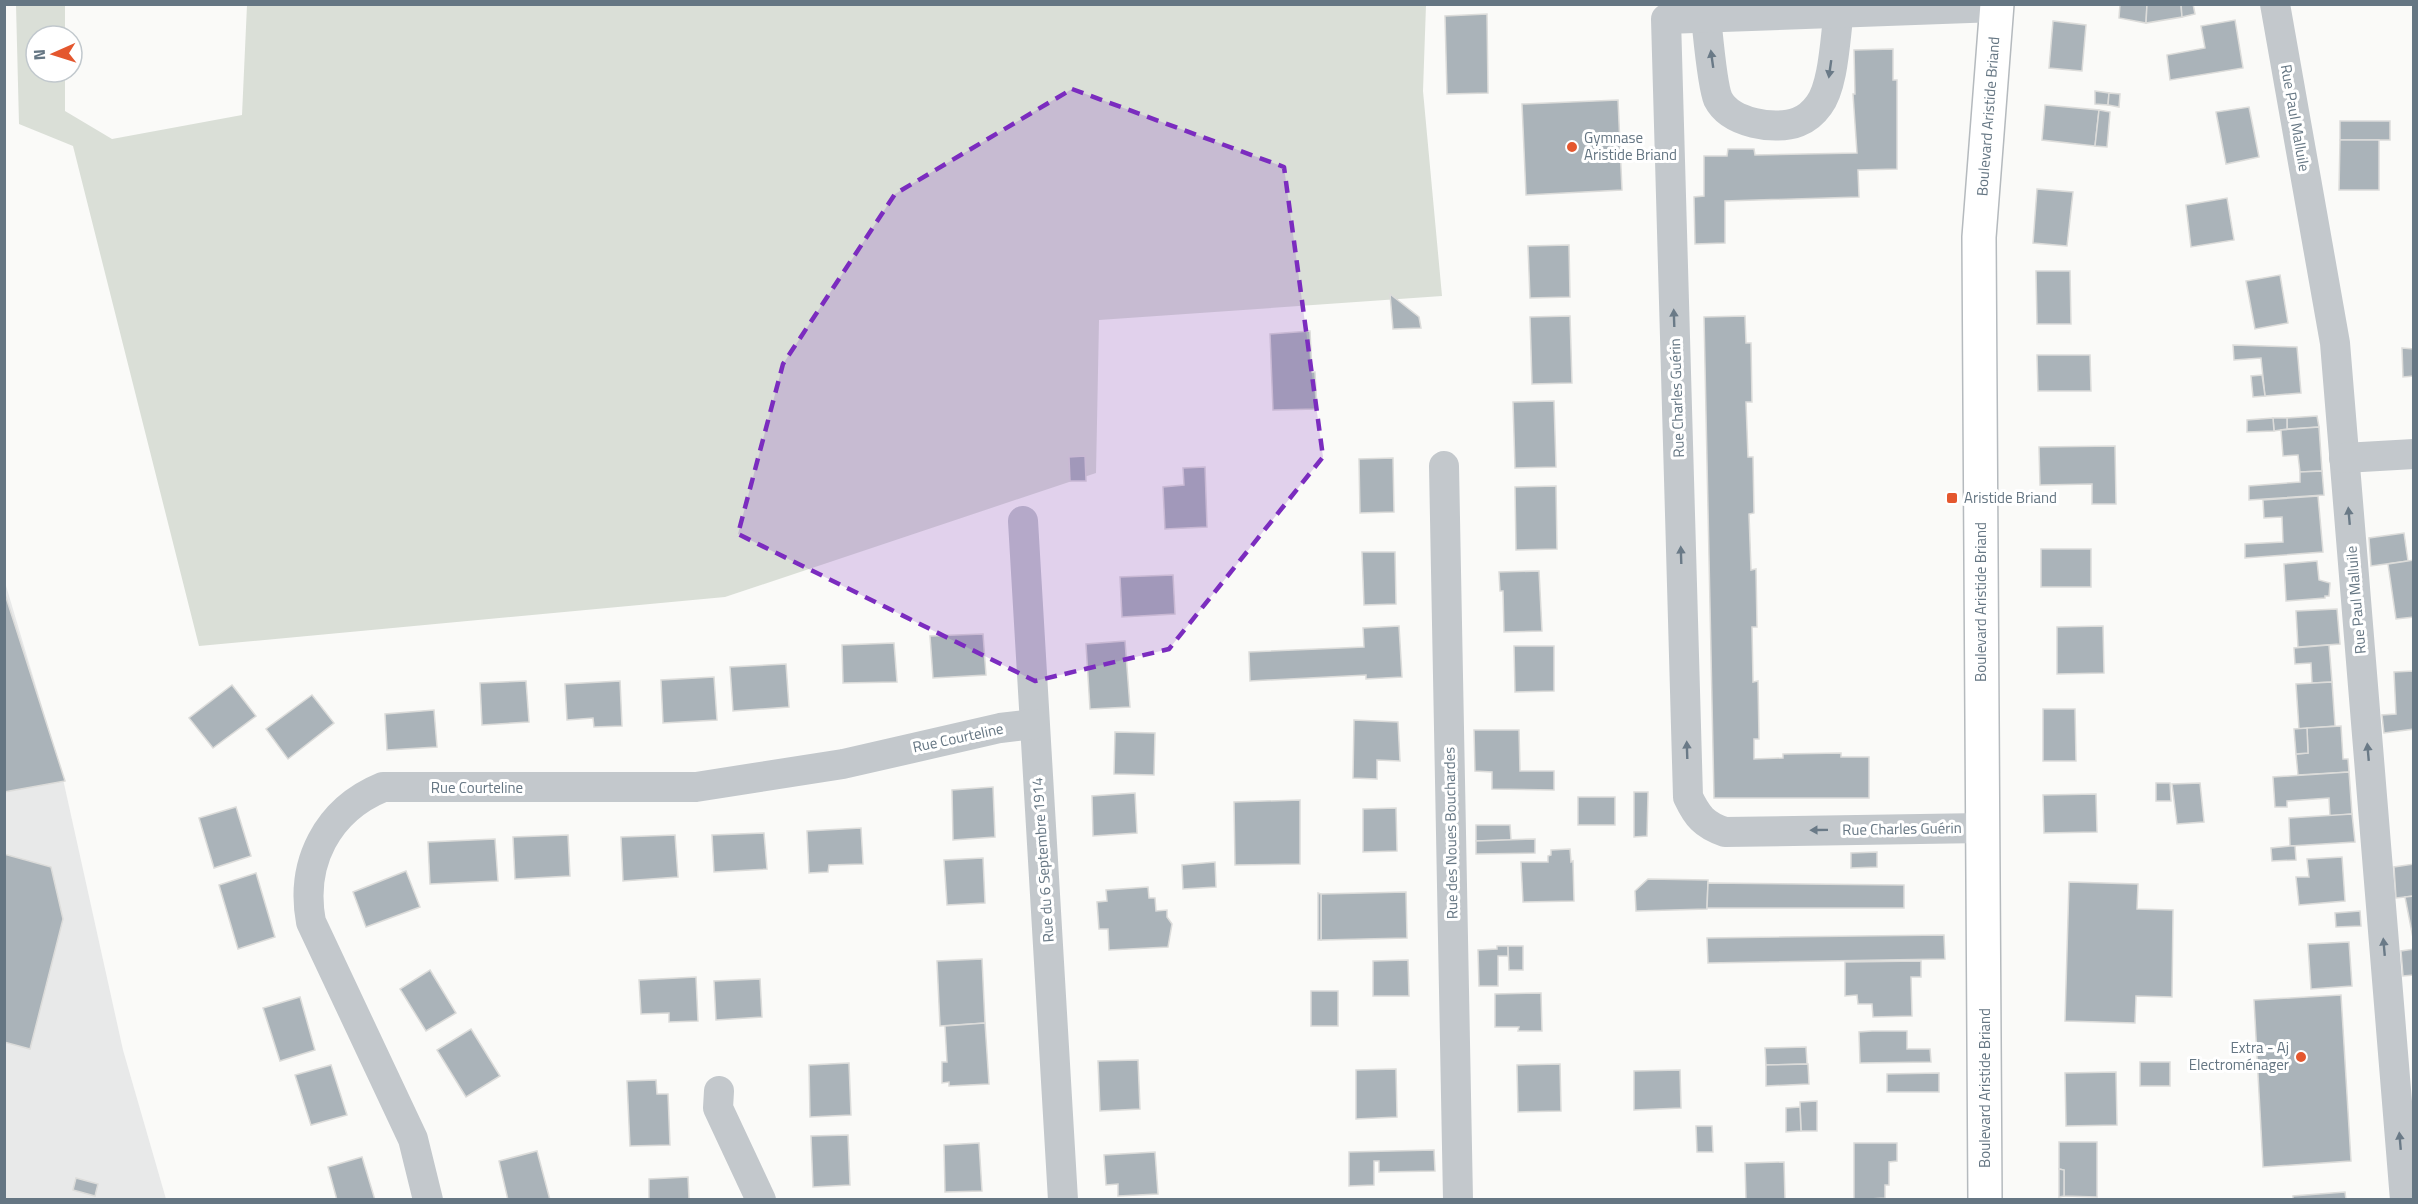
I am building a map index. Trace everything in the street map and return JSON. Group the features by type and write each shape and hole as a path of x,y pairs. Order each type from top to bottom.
{"main road":[{"name":"Boulevard Aristide Briand","path":"1985,1200 1979,237 1997,6"}],"street":[{"name":"Rue Paul Malluile","path":"2275,4 2335,343 2404,1200"},
{"name":"Rue Charles Guérin","path":"1983,828 1725,831 1710,827 1697,817 1688,797 1666,19 1997,6"},
{"path":"1706,17 1718,98 1723,106 1737,117 1780,126 1797,123 1810,115 1820,104 1828,85 1839,11"},
{"path":"2344,458 2414,454"},
{"name":"Rue des Noues Bouchardes","path":"1444,466 1458,1200"},
{"name":"Rue du 6 Septembre 1914","path":"1023,521 1063,1200"},
{"name":"Rue Courteline","path":"428,1200 414,1139 311,922 308,902 309,884 317,850 327,833 354,802 383,788 696,787 843,764 1000,728 1034,724"},
{"path":"719,1091 718,1108 761,1200"}],"highlighted area":[{"path":"1072,89 1284,167 1323,457 1169,649 1035,681 738,534 783,364 895,194"}],"shaded area":[{"path":"16,5 65,5 65,24 24,24 24,84 65,84 65,111 112,139 242,115 247,5 1426,5 1423,91 1442,296 1099,320 1096,473 725,597 199,646 73,146 19,124"},
{"path":"4,579 61,770 123,1050 166,1199 5,1199"}],"building":[{"path":"2120,4 2147,4 2146,23 2119,18"},
{"path":"2147,4 2181,4 2182,17 2146,23"},
{"path":"2181,4 2193,4 2195,14 2182,17"},
{"path":"1487,14 1488,93 1447,94 1445,16"},
{"path":"2235,20 2243,68 2170,80 2167,55 2205,48 2201,26"},
{"path":"2053,21 2086,25 2082,71 2049,68"},
{"path":"1893,49 1893,80 1897,80 1897,169 1858,170 1859,197 1725,201 1725,243 1695,244 1694,197 1704,196 1704,156 1727,156 1728,149 1754,149 1755,155 1857,153 1853,94 1855,94 1854,50"},
{"path":"2095,91 2109,93 2108,105 2095,104"},
{"path":"2109,93 2120,94 2119,107 2108,105"},
{"name":"Gymnase Aristide Briand","path":"1618,100 1622,190 1526,195 1522,104"},
{"path":"2045,105 2099,110 2095,146 2042,140"},
{"path":"2249,107 2259,157 2226,164 2216,112"},
{"path":"2099,110 2110,112 2107,147 2095,146"},
{"path":"2340,121 2390,121 2390,140 2340,140"},
{"path":"2340,140 2379,140 2379,190 2339,190"},
{"path":"2037,189 2073,192 2067,246 2033,243"},
{"path":"2227,198 2234,240 2191,247 2186,205"},
{"path":"1569,245 1570,297 1530,298 1528,246"},
{"path":"2036,271 2070,271 2071,324 2037,324"},
{"path":"2280,275 2288,323 2255,329 2246,281"},
{"path":"1390,294 1419,317 1421,328 1393,329"},
{"path":"1570,316 1572,383 1532,384 1530,317"},
{"path":"1745,316 1746,343 1751,343 1752,402 1746,402 1748,457 1753,457 1754,513 1749,514 1751,570 1756,569 1757,627 1752,627 1753,682 1758,681 1759,739 1754,739 1754,759 1783,758 1783,754 1841,753 1841,757 1869,757 1869,798 1714,798 1704,317"},
{"path":"1310,331 1317,409 1273,410 1270,334"},
{"path":"2233,345 2297,347 2301,393 2265,396 2261,358 2234,360"},
{"path":"2402,348 2414,349 2414,376 2403,377"},
{"path":"2037,355 2090,355 2091,391 2038,391"},
{"path":"2262,375 2265,396 2253,397 2251,376"},
{"path":"1554,401 1556,467 1515,468 1513,402"},
{"path":"2317,416 2319,427 2287,429 2287,418"},
{"path":"2273,418 2287,418 2287,429 2274,431"},
{"path":"2273,418 2274,431 2247,432 2247,420"},
{"path":"2319,427 2322,471 2300,472 2298,455 2283,456 2281,430"},
{"path":"2115,446 2116,504 2092,504 2092,484 2040,485 2039,447"},
{"path":"1085,456 1086,481 1070,481 1069,457"},
{"path":"1393,458 1394,512 1360,513 1359,459"},
{"path":"1205,467 1207,527 1165,529 1163,487 1184,485 1183,468"},
{"path":"2322,471 2324,495 2249,500 2249,486 2300,482 2300,472"},
{"path":"1556,486 1557,549 1516,550 1515,487"},
{"path":"2318,496 2323,552 2245,558 2245,544 2283,542 2282,517 2264,518 2263,500"},
{"path":"2404,533 2408,561 2371,566 2369,538"},
{"path":"2041,549 2091,549 2091,587 2041,587"},
{"path":"1362,552 1395,552 1396,604 1364,605"},
{"path":"2414,560 2414,617 2396,619 2388,564"},
{"path":"2317,561 2319,580 2330,583 2329,596 2286,601 2284,564"},
{"path":"1539,571 1542,631 1504,632 1503,591 1500,591 1499,572"},
{"path":"1173,575 1175,614 1122,617 1120,577"},
{"path":"4,591 65,781 4,792"},
{"path":"2337,609 2340,644 2298,647 2296,611"},
{"path":"1399,626 1402,677 1366,679 1366,675 1250,681 1249,652 1364,647 1363,628"},
{"path":"2103,626 2104,673 2057,674 2057,627"},
{"path":"983,634 986,675 933,678 930,636"},
{"path":"1125,641 1130,707 1090,709 1086,644"},
{"path":"894,643 897,682 843,683 842,645"},
{"path":"2329,645 2332,682 2312,683 2311,663 2295,664 2294,648"},
{"path":"1514,646 1554,646 1554,691 1515,692"},
{"path":"786,664 789,707 733,711 730,667"},
{"path":"2414,671 2414,729 2384,733 2382,715 2396,714 2394,672"},
{"path":"714,677 717,720 663,723 661,680"},
{"path":"526,681 529,722 482,725 480,683"},
{"path":"620,681 622,726 594,727 593,718 567,720 565,684"},
{"path":"2332,682 2335,726 2299,729 2296,684"},
{"path":"232,685 256,716 213,748 189,718"},
{"path":"312,695 334,723 288,759 266,729"},
{"path":"2043,709 2075,709 2076,761 2043,761"},
{"path":"434,710 437,747 387,750 385,714"},
{"path":"1354,720 1398,722 1400,761 1377,760 1377,779 1353,778"},
{"path":"2341,726 2343,759 2348,759 2349,772 2298,775 2296,754 2308,753 2307,728"},
{"path":"2307,728 2308,753 2296,754 2294,729"},
{"path":"1474,730 1519,730 1520,771 1554,771 1554,790 1492,789 1492,772 1475,771"},
{"path":"1115,732 1155,733 1154,775 1114,774"},
{"path":"2349,772 2352,814 2330,816 2329,798 2287,801 2287,807 2275,807 2273,777"},
{"path":"2156,783 2170,783 2171,801 2156,801"},
{"path":"2200,783 2204,822 2177,824 2172,784"},
{"path":"993,787 995,837 953,840 952,790"},
{"path":"1634,792 1648,792 1647,836 1634,837"},
{"path":"1135,793 1137,833 1093,836 1092,796"},
{"path":"2096,794 2097,832 2044,833 2043,795"},
{"path":"1578,797 1615,797 1615,825 1578,825"},
{"path":"1300,800 1300,864 1235,865 1234,802"},
{"path":"236,807 251,856 214,868 199,818"},
{"path":"1396,808 1397,851 1363,852 1363,809"},
{"path":"2352,814 2355,842 2290,846 2289,818"},
{"path":"1476,825 1510,825 1511,840 1476,841"},
{"path":"861,828 863,864 829,865 828,872 809,873 807,831"},
{"path":"764,833 767,869 714,872 712,835"},
{"path":"568,835 570,876 515,879 513,837"},
{"path":"675,835 678,877 623,881 621,837"},
{"path":"495,839 498,881 430,884 428,842"},
{"path":"1535,839 1535,853 1476,854 1476,841"},
{"path":"2295,846 2296,860 2272,861 2271,848"},
{"path":"1570,849 1571,862 1573,861 1574,901 1523,902 1521,862 1548,862 1551,850"},
{"path":"1877,852 1877,867 1851,868 1851,853"},
{"path":"4,854 51,867 63,919 30,1049 4,1042"},
{"path":"2342,857 2345,901 2299,905 2296,877 2309,877 2307,859"},
{"path":"983,858 985,903 947,905 944,860"},
{"path":"1215,862 1216,887 1183,889 1182,865"},
{"path":"2414,864 2414,896 2396,898 2394,867"},
{"path":"406,871 420,907 366,927 353,892"},
{"path":"256,873 275,937 238,949 219,885"},
{"path":"1648,879 1708,880 1707,909 1636,911 1635,891"},
{"path":"2069,882 2138,884 2137,909 2173,910 2172,997 2136,996 2135,1023 2065,1021"},
{"path":"1708,883 1904,885 1904,908 1707,908"},
{"path":"1148,887 1149,898 1155,898 1156,911 1167,910 1167,917 1172,924 1168,947 1109,950 1108,929 1099,929 1097,902 1107,901 1106,890"},
{"path":"1406,892 1407,938 1321,940 1321,894"},
{"path":"1318,893 1321,894 1321,940 1318,940"},
{"path":"2414,896 2414,943 2405,897"},
{"path":"2360,911 2361,926 2336,927 2335,913"},
{"path":"1944,935 1945,959 1708,963 1707,938"},
{"path":"2349,942 2352,986 2311,989 2308,944"},
{"path":"1497,946 1508,946 1508,956 1498,956 1498,986 1479,986 1478,950 1497,949"},
{"path":"1508,946 1523,946 1523,970 1509,970"},
{"path":"2414,949 2414,975 2403,976 2401,951"},
{"path":"982,959 985,1023 940,1026 937,961"},
{"path":"1408,960 1409,996 1373,996 1373,961"},
{"path":"1921,961 1921,977 1911,977 1912,1016 1873,1017 1872,1004 1858,1004 1857,995 1845,996 1845,962"},
{"path":"430,970 456,1013 426,1031 400,989"},
{"path":"696,977 698,1021 669,1022 669,1013 641,1014 639,980"},
{"path":"760,979 762,1017 716,1020 714,981"},
{"path":"1311,991 1338,991 1338,1026 1311,1026"},
{"path":"1541,993 1542,1031 1518,1031 1519,1027 1495,1027 1495,994"},
{"name":"Extra - Aj Electroménager","path":"2341,995 2351,1161 2263,1167 2254,1000"},
{"path":"300,997 315,1050 280,1061 263,1008"},
{"path":"985,1023 989,1084 949,1086 949,1082 942,1083 942,1062 947,1062 945,1026"},
{"path":"471,1029 500,1076 466,1097 437,1050"},
{"path":"1907,1031 1907,1049 1930,1049 1931,1062 1860,1063 1859,1032"},
{"path":"1806,1047 1807,1064 1766,1065 1765,1048"},
{"path":"1138,1060 1140,1109 1100,1111 1098,1061"},
{"path":"2140,1062 2170,1062 2170,1086 2140,1086"},
{"path":"849,1063 851,1115 810,1117 809,1065"},
{"path":"1560,1064 1561,1111 1518,1112 1517,1065"},
{"path":"1808,1064 1809,1084 1766,1086 1766,1065"},
{"path":"331,1065 347,1115 311,1125 295,1075"},
{"path":"1396,1069 1397,1117 1356,1119 1356,1070"},
{"path":"1680,1070 1681,1108 1634,1110 1634,1071"},
{"path":"2116,1072 2117,1125 2066,1126 2065,1073"},
{"path":"1939,1073 1939,1092 1887,1092 1887,1074"},
{"path":"656,1080 657,1094 668,1094 670,1145 630,1146 627,1081"},
{"path":"1817,1101 1817,1131 1801,1131 1800,1102"},
{"path":"1800,1107 1801,1131 1786,1132 1786,1108"},
{"path":"1696,1126 1712,1126 1713,1152 1697,1152"},
{"path":"848,1135 850,1185 813,1187 811,1136"},
{"path":"2059,1142 2097,1142 2097,1197 2064,1196 2064,1170 2059,1169"},
{"path":"979,1143 982,1191 945,1192 944,1145"},
{"path":"1854,1143 1897,1143 1897,1161 1889,1162 1889,1185 1885,1185 1885,1198 1854,1200"},
{"path":"1434,1150 1435,1171 1379,1172 1379,1161 1374,1161 1374,1185 1349,1186 1349,1152"},
{"path":"537,1151 550,1200 508,1200 499,1161"},
{"path":"1155,1152 1158,1194 1118,1196 1118,1184 1106,1185 1104,1155"},
{"path":"362,1157 375,1200 337,1200 328,1167"},
{"path":"1784,1162 1785,1200 1746,1200 1745,1163"},
{"path":"2059,1169 2064,1170 2064,1196 2059,1197"},
{"path":"688,1177 689,1200 649,1200 649,1179"},
{"path":"76,1178 98,1184 95,1196 73,1190"},
{"path":"2345,1192 2346,1200 2293,1200 2293,1196"}],"place":[{"name":"Gymnase Aristide Briand","path":"1572,147"},
{"name":"Aristide Briand","path":"1952,498"},
{"name":"Extra - Aj Electroménager","path":"2301,1057"}]}
